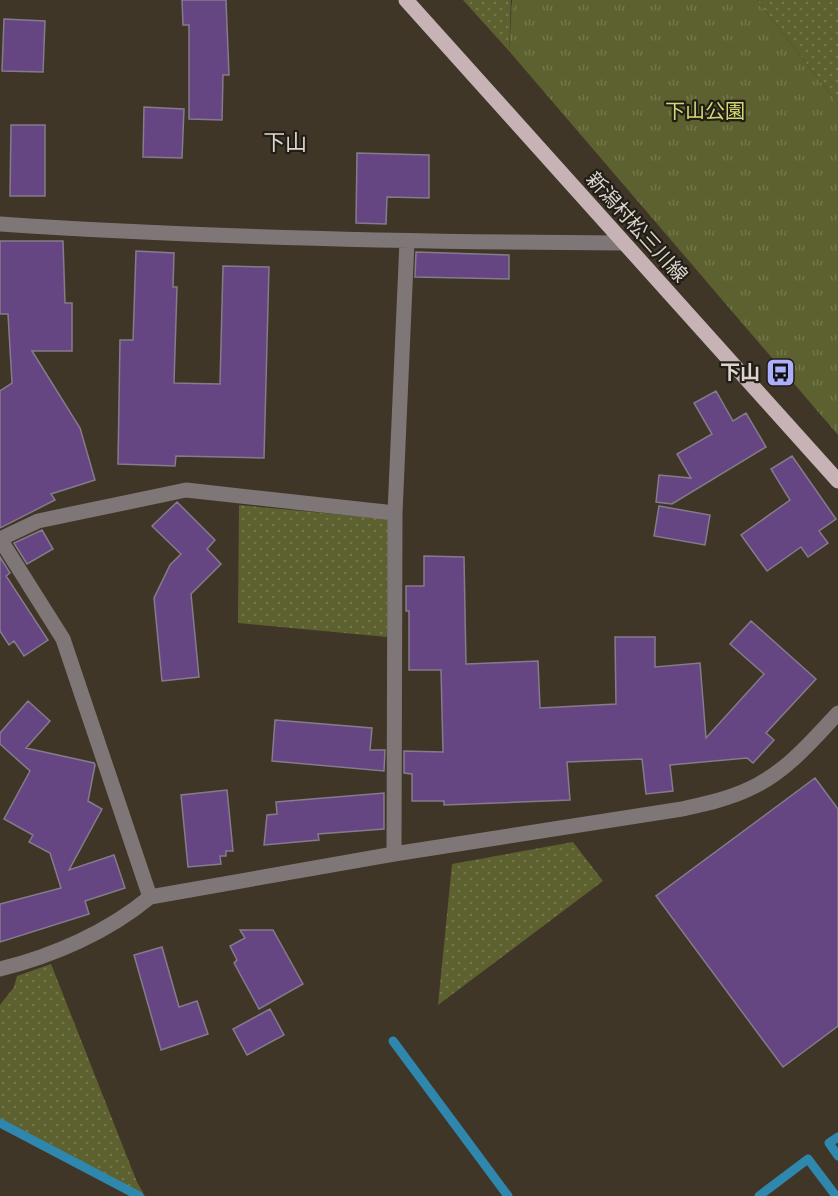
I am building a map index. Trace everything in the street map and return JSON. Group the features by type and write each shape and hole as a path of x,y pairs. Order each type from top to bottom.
{"main road":[{"name":"新潟村松三川線","path":"406,0 838,481"}],"street":[{"path":"0,224 407,241 623,243"},
{"path":"394,854 395,513 407,241"},
{"path":"150,897 63,639 0,539 38,521 186,490 395,513"},
{"path":"2,972 77,942 127,916 150,897 394,854 682,809 724,799 750,789 774,775 805,749 838,713"}],"green space":[{"path":"463,0 511,0 509,51"},
{"name":"下山公園","path":"512,0 757,0 838,104 838,435 509,51"},
{"path":"757,0 838,0 838,104"},
{"path":"239,505 388,519 387,637 238,623"},
{"path":"573,842 603,881 438,1005 452,864"},
{"path":"51,964 137,1182 145,1196 139,1196 0,1124 0,1005 14,987 17,976"}],"building":[{"path":"182,0 226,0 229,75 223,75 222,120 189,119 189,25 183,25"},
{"path":"4,19 45,21 43,72 2,71"},
{"path":"144,107 184,109 182,158 143,157"},
{"path":"11,125 45,125 45,196 10,196"},
{"path":"357,153 429,155 429,198 387,197 386,224 356,223"},
{"path":"0,241 63,241 65,303 72,303 72,351 32,351 80,428 95,480 51,494 55,500 0,528 0,391 12,383 8,314 0,314"},
{"path":"136,251 174,253 173,287 177,287 174,383 220,384 223,266 269,267 264,458 176,456 175,466 118,464 120,340 133,340"},
{"path":"416,252 509,255 509,279 415,277"},
{"path":"716,391 733,421 746,413 766,447 672,504 656,502 659,475 691,478 677,454 712,434 694,403"},
{"path":"792,456 836,519 819,531 828,543 808,557 801,547 767,571 741,535 790,500 771,469"},
{"path":"177,502 215,540 207,549 221,564 191,594 199,677 162,681 154,598 170,565 181,554 152,526"},
{"path":"659,506 710,515 705,545 654,536"},
{"path":"42,530 53,549 27,564 14,543"},
{"path":"424,556 464,557 466,664 538,661 540,708 616,704 615,637 655,637 655,667 700,663 706,738 764,674 730,644 751,621 816,679 766,733 774,740 753,763 747,758 670,765 673,791 646,794 642,759 567,762 570,800 444,805 444,801 412,801 412,774 404,773 404,751 443,752 441,670 409,670 409,611 406,611 406,586 424,586"},
{"path":"0,557 10,573 6,576 48,640 24,656 14,641 9,645 0,631"},
{"path":"28,701 50,721 26,748 95,765 88,801 102,809 69,870 114,855 125,888 85,901 89,914 0,942 0,904 61,888 50,853 29,842 33,835 4,819 30,771 0,744 0,733"},
{"path":"275,720 372,728 370,750 385,750 384,771 272,761"},
{"path":"815,778 838,809 838,1026 783,1067 656,896"},
{"path":"227,790 233,851 226,851 226,856 220,856 221,864 188,867 181,795"},
{"path":"384,793 384,829 318,834 319,840 264,845 267,815 277,814 276,802"},
{"path":"240,930 273,930 303,984 259,1009 234,963 237,960 230,946 245,938"},
{"path":"162,947 179,1007 197,1001 208,1034 161,1050 134,955"},
{"path":"270,1009 284,1035 247,1055 233,1029"}],"waterway":[{"path":"393,1041 508,1196"},
{"path":"0,1123 139,1196"},
{"path":"838,1137 829,1143 838,1156"},
{"path":"759,1196 808,1159 836,1196"}],"place":[{"name":"下山","path":"781,372"}],"district":[{"name":"下山","path":"285,142"}]}
